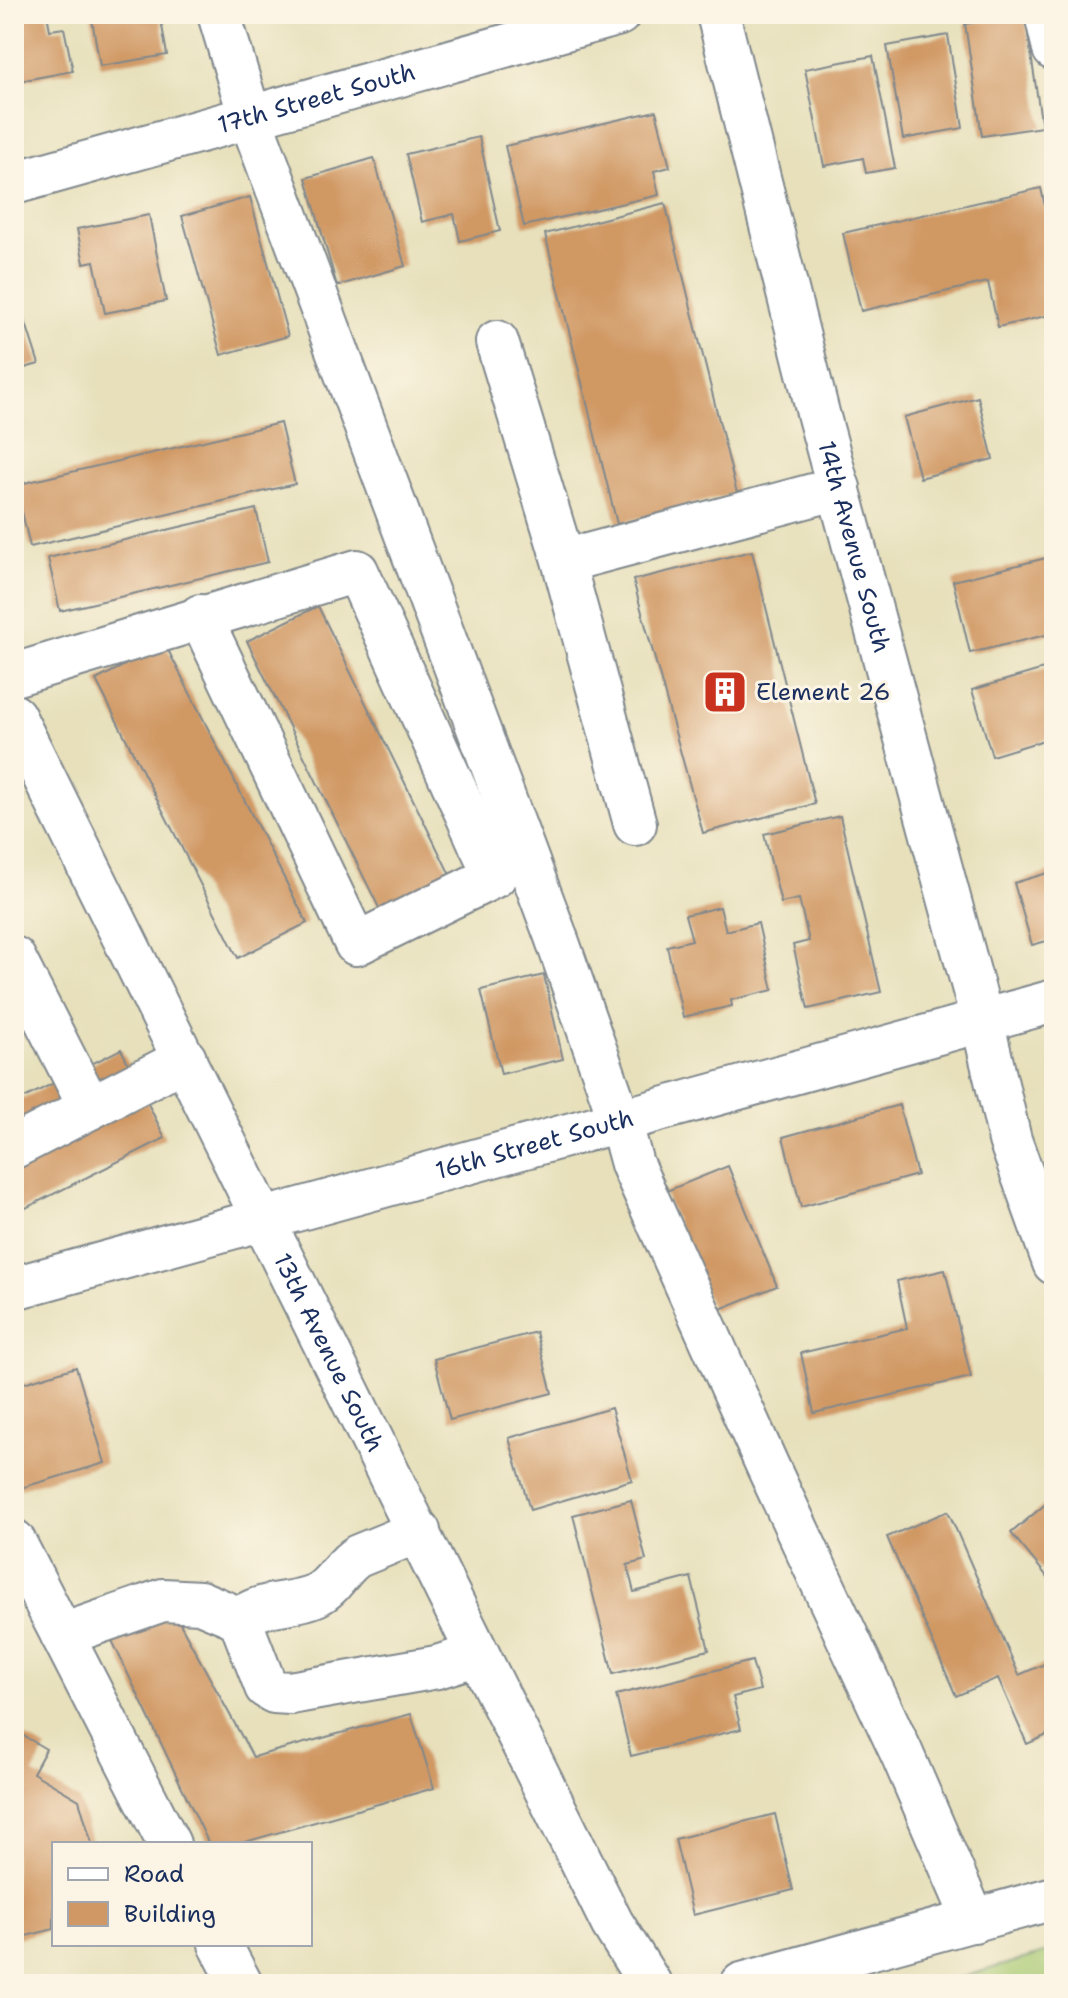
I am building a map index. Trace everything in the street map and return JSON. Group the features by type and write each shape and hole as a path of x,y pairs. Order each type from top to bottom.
{"street":[{"path":"219,14 250,117 498,836 620,1120 632,1164 767,1465 902,1754 974,1921"},
{"name":"17th Street South","path":"14,183 619,14"},
{"name":"14th Avenue South","path":"718,14 839,488 982,1020 1010,1140 1054,1263"},
{"path":"1046,14 1054,49"},
{"path":"497,342 561,553 635,824"},
{"path":"561,553 584,556 839,488"},
{"path":"14,675 200,616 357,571 498,836 495,876 356,944 200,616"},
{"name":"13th Avenue South","path":"14,716 612,1923 650,1984"},
{"path":"14,958 90,1108"},
{"name":"16th Street South","path":"14,1288 1054,1001"},
{"path":"14,1147 185,1059"},
{"path":"243,1620 253,1610 314,1596 326,1589 358,1556 419,1531"},
{"path":"14,1541 168,1842"},
{"path":"62,1635 163,1600 200,1602 243,1620"},
{"path":"243,1620 266,1687 282,1694 437,1667 478,1654"},
{"path":"742,1984 1054,1898"},
{"path":"221,1946 241,1984"}],"green space":[{"path":"1054,1950 1054,1984 939,1984"}],"building":[{"path":"14,14 47,14 50,30 64,28 73,71 14,82"},
{"path":"91,14 160,14 167,55 100,66"},
{"path":"1025,15 1042,127 982,136 965,24"},
{"path":"948,35 963,128 903,139 887,46"},
{"path":"873,56 895,168 866,173 863,158 824,166 805,69"},
{"path":"656,111 670,167 654,171 659,195 524,226 505,146"},
{"path":"479,137 500,231 460,241 454,214 422,222 406,154"},
{"path":"374,158 405,266 337,286 306,178"},
{"path":"1041,188 1054,247 1054,314 998,327 988,282 861,311 843,233"},
{"path":"250,197 288,336 221,355 182,216"},
{"path":"665,203 737,493 617,524 545,234"},
{"path":"149,215 166,301 105,313 94,261 84,263 77,229"},
{"path":"22,311 39,364 14,371 14,313"},
{"path":"978,397 993,459 920,478 904,417"},
{"path":"280,423 295,484 30,547 16,485"},
{"path":"256,509 268,562 60,611 48,558"},
{"name":"Element 26","path":"752,551 815,804 703,833 633,580"},
{"path":"1054,556 1054,633 970,653 953,581"},
{"path":"318,606 456,887 386,922 247,641"},
{"path":"165,644 307,923 238,958 96,680"},
{"path":"1047,668 1054,693 1054,737 992,756 972,690"},
{"path":"840,816 881,992 808,1009 793,945 809,941 799,899 781,903 764,834"},
{"path":"1054,871 1054,939 1032,945 1014,883"},
{"path":"720,907 726,931 758,923 773,990 731,1000 732,1006 683,1017 667,946 692,940 685,915"},
{"path":"544,975 563,1059 501,1074 481,990"},
{"path":"121,1049 165,1138 14,1214 14,1103"},
{"path":"899,1105 917,1175 801,1207 783,1137"},
{"path":"728,1166 777,1286 713,1312 664,1192"},
{"path":"945,1270 971,1377 814,1413 801,1353 907,1328 897,1281"},
{"path":"536,1332 552,1393 450,1420 434,1359"},
{"path":"76,1367 105,1463 14,1490 14,1386"},
{"path":"611,1408 632,1480 530,1510 509,1438"},
{"path":"1054,1497 1054,1585 1011,1533"},
{"path":"631,1500 646,1560 627,1565 634,1592 691,1577 709,1650 613,1674 573,1515"},
{"path":"948,1511 1019,1675 1054,1660 1054,1732 1027,1744 998,1678 956,1696 887,1537"},
{"path":"171,1607 253,1757 411,1714 434,1788 245,1842 208,1842 109,1634"},
{"path":"752,1661 760,1690 733,1697 741,1729 631,1756 616,1695"},
{"path":"14,1730 46,1749 33,1773 79,1800 91,1842 52,1842 52,1930 14,1939"},
{"path":"775,1814 793,1890 693,1915 675,1839"}],"place":[{"name":"Element 26","path":"725,692"}]}
